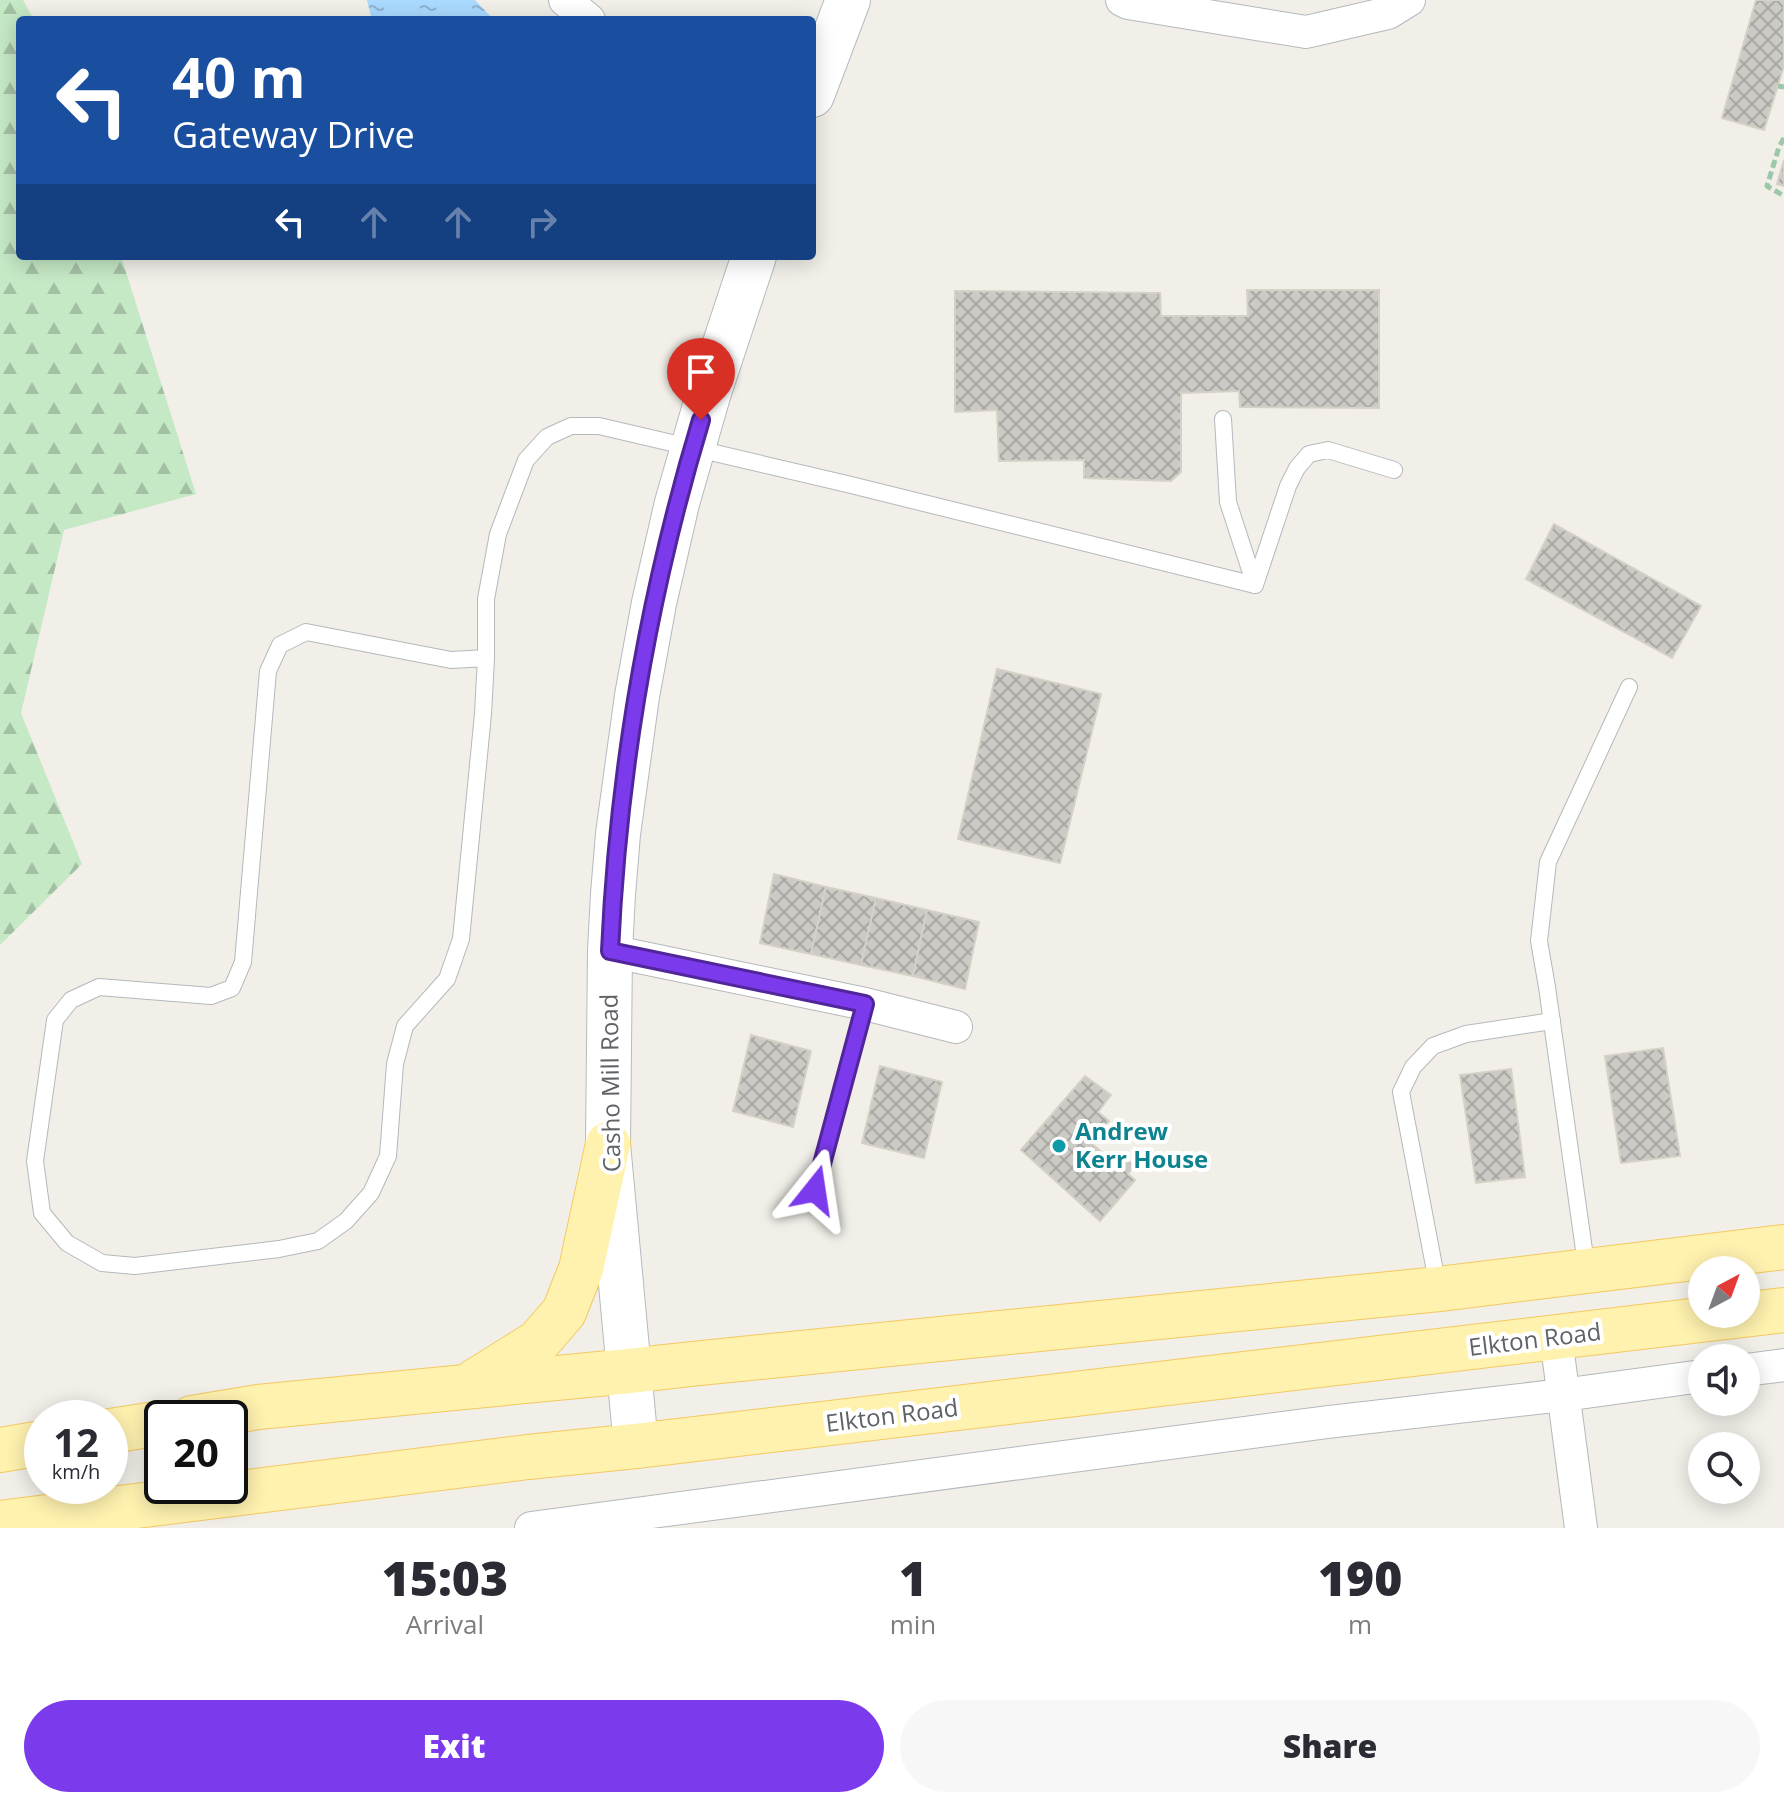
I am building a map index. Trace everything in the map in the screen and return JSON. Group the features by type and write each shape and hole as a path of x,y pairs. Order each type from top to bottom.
{"main road":[{"path":"465,1387 538,1342 564,1312 581,1269 608,1144"},
{"path":"248,1409 1439,1289 1784,1247"},
{"path":"1556,1338 1587,1271"},
{"name":"Elkton Road","path":"0,1523 528,1457 1784,1310"},
{"path":"0,1450 24,1446"}],"street":[{"path":"565,0 584,16"},
{"path":"816,80 848,0"},
{"path":"1122,0 1306,32 1388,13 1409,0"},
{"name":"Casho Mill Road","path":"636,1446 608,1144 610,951 618,834 637,696 677,503 723,346 753,260"},
{"path":"610,951 865,1004 956,1027"},
{"path":"1556,1338 1581,1528"},
{"path":"1760,1368 1784,1365"},
{"path":"531,1528 1328,1422 1688,1378"}],"lane":[{"path":"1223,419 1228,502 1255,585"},
{"path":"486,658 451,660 306,632 280,645 268,671 243,962 232,988 211,996 99,987 71,1000 55,1020 35,1161 42,1213 67,1243 102,1263 135,1266 279,1249 318,1241 346,1221 371,1193 388,1156 395,1064 405,1026 447,979 461,939 483,714 486,658 486,599 498,534 526,460 547,437 571,426 599,426 1255,585"},
{"path":"1255,585 1288,486 1309,454 1328,450 1394,470"},
{"path":"1587,1271 1539,941 1548,862 1629,687"},
{"path":"815,1190 865,1004"},
{"path":"1439,1289 1401,1092 1413,1067 1433,1046 1466,1034 1552,1021"}],"path":[{"path":"1784,138 1767,186 1784,196"}],"green space":[{"path":"0,0 23,0 32,16 16,16 16,260 122,260 196,494 64,530 21,713 82,864 0,945"}],"water":[{"path":"367,0 475,0 490,16 371,16"}],"building":[{"path":"1756,0 1784,0 1784,66 1764,130 1722,118"},
{"path":"1784,160 1784,186 1777,184"},
{"path":"1247,290 1379,290 1379,408 1240,407 1239,391 1181,393 1181,472 1171,481 1084,478 1084,460 999,461 997,410 955,412 955,291 1160,293 1161,316 1248,316"},
{"path":"1554,524 1701,606 1672,658 1526,579"},
{"path":"997,669 1101,694 1060,863 958,839"},
{"path":"774,874 826,887 811,954 760,943"},
{"path":"826,887 876,898 861,965 811,954"},
{"path":"876,898 927,910 913,976 861,965"},
{"path":"927,910 979,922 965,989 913,976"},
{"path":"751,1035 811,1051 793,1127 733,1111"},
{"path":"1663,1048 1680,1156 1621,1163 1605,1056"},
{"path":"880,1066 942,1082 924,1158 862,1143"},
{"path":"1511,1069 1525,1177 1476,1183 1460,1075"},
{"name":"Andrew Kerr House","path":"1085,1076 1111,1095 1098,1112 1109,1121 1091,1143 1118,1166 1125,1158 1134,1165 1128,1174 1135,1180 1100,1221 1021,1150"}],"place":[{"name":"Andrew Kerr House","path":"1059,1146"}],"route":[{"path":"701,420 677,503 637,696 618,834 610,951 865,1004 815,1190"}]}
